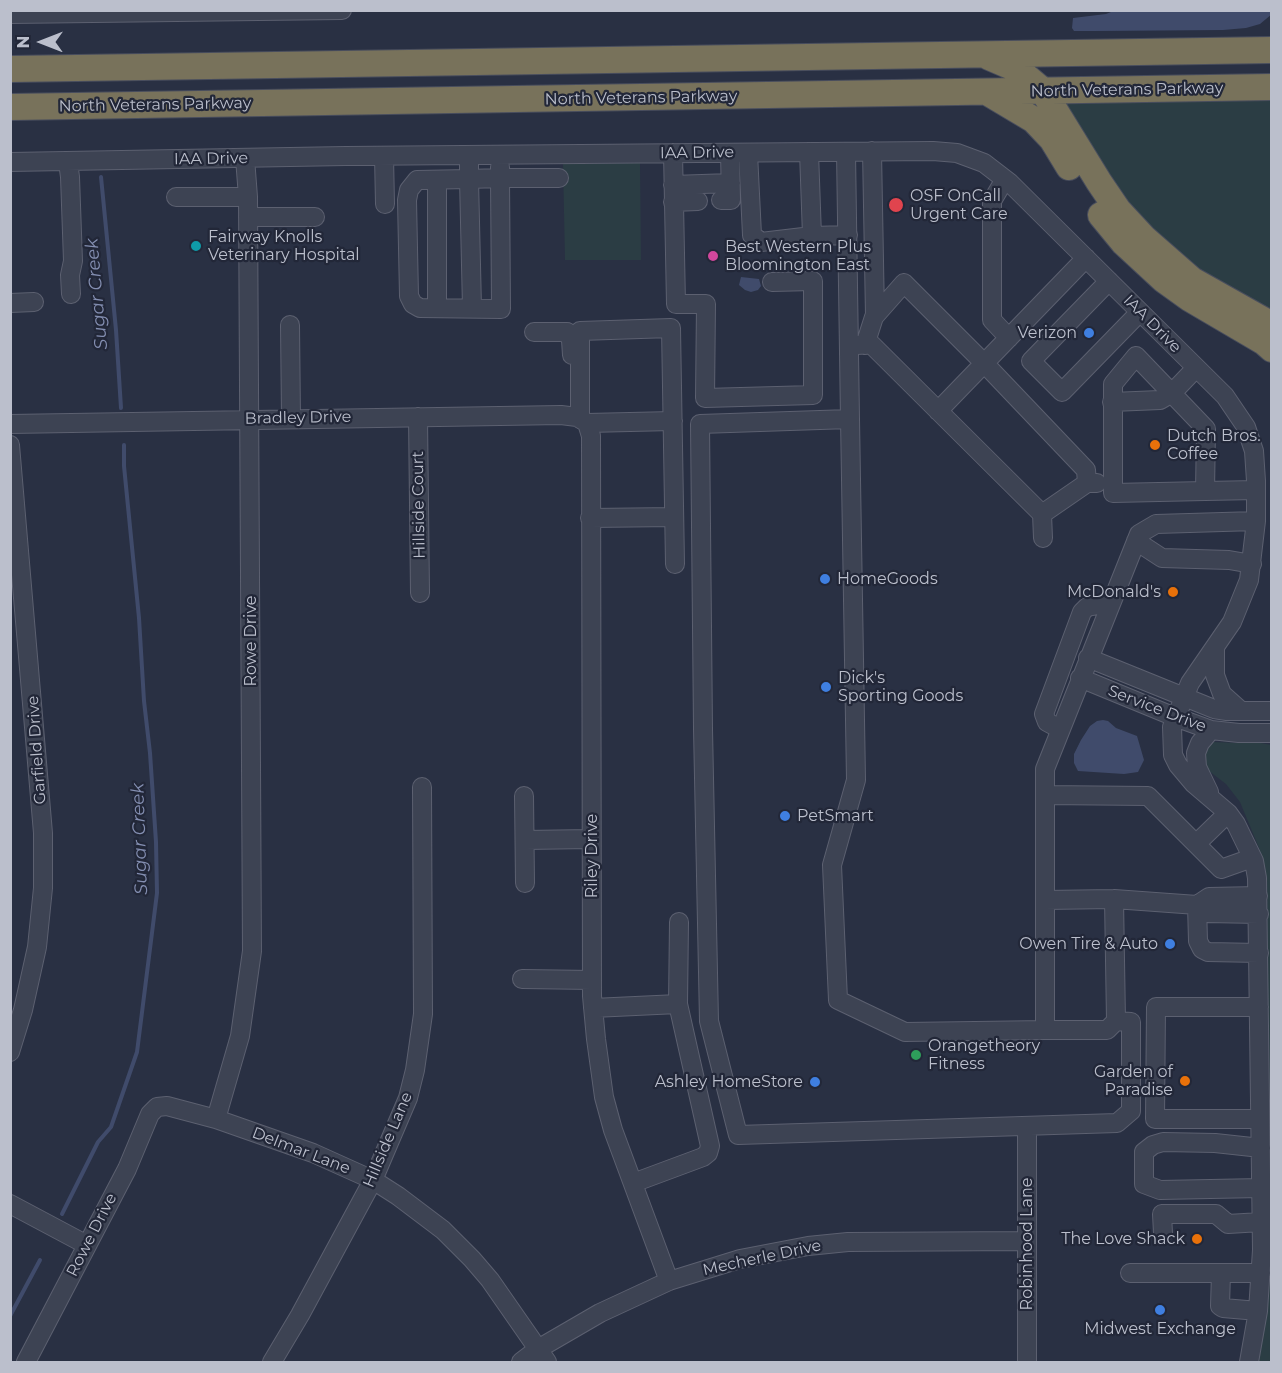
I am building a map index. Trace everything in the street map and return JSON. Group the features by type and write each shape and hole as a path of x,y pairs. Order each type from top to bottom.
{"highway":[{"path":"1244,50 1272,34"},
{"path":"10,69 1272,50"},
{"path":"983,54 1017,69 1043,91 1118,210 1144,238 1192,280 1272,325"},
{"name":"North Veterans Parkway","path":"10,107 1272,87"},
{"path":"987,92 1034,120 1052,139 1102,217 1148,267 1189,298 1272,349"}],"street":[{"path":"10,14 95,11 342,10"},
{"name":"IAA Drive","path":"10,162 933,151 957,153 984,163 1005,178 1225,396 1246,427 1254,451 1256,490 1252,564 1240,607 1190,683 1174,717"},
{"path":"809,152 812,236"},
{"path":"846,152 848,235 857,345 850,419 856,780 832,865 838,1000 905,1032 1107,1030 1116,1022 1131,1022 1131,1111 1117,1123 738,1135 710,1021 703,741 700,424 850,419"},
{"path":"872,152 875,316"},
{"path":"673,153 676,304 706,304 705,398 813,395 813,281 772,282"},
{"path":"739,153 752,235 755,238 761,242 812,236 848,235"},
{"path":"721,200 731,200 731,183 739,153"},
{"path":"469,155 472,308"},
{"path":"501,155 500,178 501,309 420,308 413,304 409,296 407,200 417,180 500,178 559,178"},
{"path":"384,156 385,204"},
{"name":"Rowe Drive","path":"216,1119 240,1036 252,951 248,196 245,159"},
{"path":"68,162 73,261 70,275 71,294"},
{"path":"1005,178 992,201 992,320 1009,338"},
{"path":"437,180 437,308"},
{"path":"673,193 731,183"},
{"path":"673,193 698,201"},
{"path":"176,197 248,196"},
{"path":"248,217 315,217"},
{"path":"938,411 1086,258"},
{"path":"1109,281 1031,361 1062,392 1140,312"},
{"path":"857,345 875,316 904,283 1086,470 1087,483"},
{"path":"10,303 34,302"},
{"path":"290,325 291,418"},
{"path":"581,420 580,331 671,328 675,564"},
{"path":"534,332 567,332 571,340 581,420"},
{"path":"857,345 871,344 1042,514 1044,538"},
{"path":"1205,491 1206,429 1136,356 1113,384 1113,492 1205,491 1256,490"},
{"path":"1112,402 1160,400 1172,393 1196,368"},
{"name":"Bradley Drive","path":"10,424 561,415 581,420 673,420"},
{"name":"Hillside Court","path":"418,417 420,593"},
{"name":"Riley Drive","path":"581,420 591,436 593,1008 604,1097 613,1130 669,1281"},
{"name":"Garfield Drive","path":"10,445 37,752 43,855 37,946 23,1010 10,1052"},
{"path":"1042,514 1087,483 1113,483"},
{"path":"590,518 674,517"},
{"path":"1045,1030 1045,769 1110,603 1139,534 1156,524 1256,521"},
{"path":"1136,541 1162,558 1229,560 1252,564"},
{"path":"1060,729 1047,722 1044,714 1082,612 1087,607 1110,603"},
{"path":"1215,648 1215,675 1222,694 1242,711"},
{"name":"Service Drive","path":"1088,658 1214,709 1272,711"},
{"name":"Service Drive","path":"1080,678 1211,730 1239,734 1272,733"},
{"path":"1174,717 1173,754 1178,765 1194,784 1228,813 1244,838 1252,858 1258,905 1261,1273 1258,1311 1249,1362"},
{"path":"1211,730 1200,743 1196,753 1197,767 1211,797"},
{"name":"Hillside Lane","path":"272,1362 300,1316 373,1180 408,1098 421,1040 423,1014 422,787"},
{"path":"524,795 525,883"},
{"path":"1045,795 1148,796 1221,869 1252,858"},
{"path":"1196,844 1228,813"},
{"path":"525,840 591,839"},
{"path":"1045,900 1114,899 1197,904 1208,913 1258,905"},
{"path":"1114,899 1116,1022"},
{"path":"1197,904 1198,941 1202,949 1208,952 1259,953"},
{"path":"633,1183 703,1157 708,1153 710,1146 678,1004 679,922"},
{"path":"522,979 592,980"},
{"path":"593,1008 678,1004"},
{"path":"1259,1007 1156,1007 1155,1119 1260,1119"},
{"name":"Rowe Drive","path":"26,1362 127,1169 150,1114 157,1107"},
{"name":"Delmar Lane","path":"157,1107 176,1107 313,1153 373,1180 398,1196 443,1230 472,1259 490,1280 543,1356"},
{"name":"Robinhood Lane","path":"1027,1126 1027,1362"},
{"path":"1261,1148 1215,1143 1163,1142 1153,1145 1144,1152 1144,1184 1160,1190 1261,1188"},
{"path":"10,1204 87,1245"},
{"path":"1163,1233 1162,1214 1216,1214 1228,1224 1261,1222"},
{"name":"Mecherle Drive","path":"521,1362 543,1356 600,1313 669,1281 730,1262 808,1246 848,1242 1026,1241"},
{"path":"1130,1273 1261,1273"},
{"path":"1221,1273 1220,1306 1258,1311"}],"shaded area":[{"path":"1271,99 1271,313 1184,260 1120,196 1064,103"},
{"path":"640,163 641,260 565,260 563,164"},
{"path":"1213,742 1256,742 1271,745 1271,1362 1257,1362 1267,1310 1269,1275 1267,880 1259,848 1240,802 1226,784 1205,768 1204,749"}],"water":[{"path":"1116,10 1271,10 1272,14 1260,24 1223,30 1074,31 1072,28 1073,18 1106,14"},
{"path":"741,277 759,279 761,286 758,290 751,292 745,290 739,285"},
{"path":"1103,720 1137,736 1144,760 1138,772 1124,774 1078,771 1074,763 1074,754 1090,726"}],"waterway":[{"name":"Sugar Creek","path":"101,177 121,408"},
{"name":"Sugar Creek","path":"62,1214 98,1142 111,1127 137,1052 157,893 150,753 124,445"},
{"name":"Sugar Creek","path":"10,1316 40,1260"}],"place":[{"name":"OSF OnCall Urgent Care","path":"896,205"},
{"name":"Fairway Knolls Veterinary Hospital","path":"196,246"},
{"name":"Best Western Plus Bloomington East","path":"713,256"},
{"name":"Verizon","path":"1089,333"},
{"name":"Dutch Bros. Coffee","path":"1155,445"},
{"name":"HomeGoods","path":"825,579"},
{"name":"McDonald's","path":"1173,592"},
{"name":"Dick's Sporting Goods","path":"826,687"},
{"name":"PetSmart","path":"785,816"},
{"name":"Owen Tire & Auto","path":"1170,944"},
{"name":"Orangetheory Fitness","path":"916,1055"},
{"name":"Garden of Paradise","path":"1185,1081"},
{"name":"Ashley HomeStore","path":"815,1082"},
{"name":"The Love Shack","path":"1197,1239"},
{"name":"Midwest Exchange","path":"1160,1310"}]}
